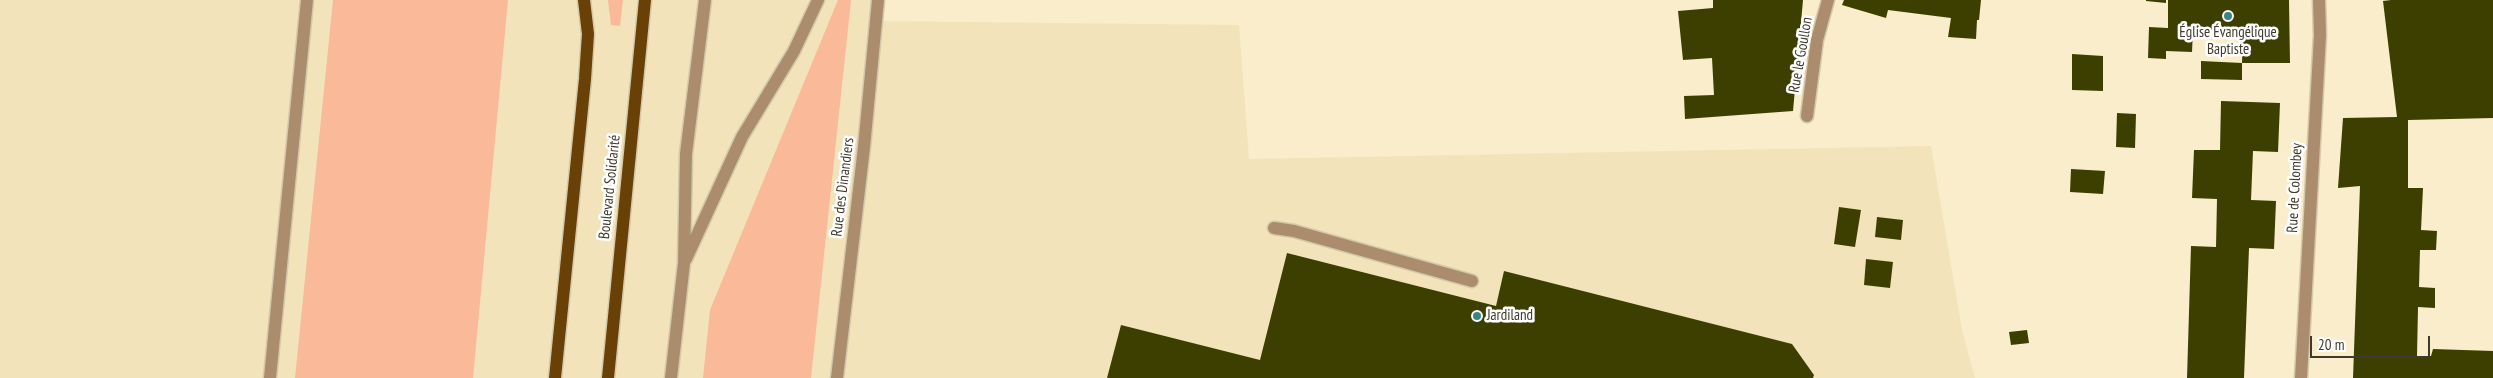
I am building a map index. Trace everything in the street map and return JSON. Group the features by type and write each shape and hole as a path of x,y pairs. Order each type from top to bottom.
{"main road":[{"path":"554,378 585,79 588,34 584,0"},
{"name":"Boulevard Solidarité","path":"608,378 645,0"}],"street":[{"path":"270,378 307,0"},
{"path":"672,378 684,263 686,154 704,0"},
{"path":"684,263 742,137 794,51 818,0"},
{"name":"Rue des Dinandiers","path":"837,378 864,147 878,0"},
{"name":"Rue le Goullon","path":"1807,116 1817,40 1828,0"},
{"name":"Rue de Colombey","path":"2301,378 2320,35 2319,0"},
{"path":"1274,228 1472,281"}],"shaded area":[{"path":"0,0 878,0 876,21 1239,25 1249,159 1931,146 1962,330 1975,378 0,378"},
{"path":"333,0 508,0 473,378 295,378"},
{"path":"608,0 623,0 620,26 611,25"},
{"path":"838,0 851,0 811,378 703,378 710,310"}],"building":[{"path":"1713,0 1803,0 1793,111 1685,119 1684,96 1714,95 1712,58 1683,60 1678,11 1713,8"},
{"path":"1844,0 1981,0 1976,39 1948,37 1951,18 1888,10 1886,18 1842,5"},
{"path":"2166,0 2166,3 2146,1"},
{"path":"2168,0 2289,0 2290,63 2242,63 2243,32 2201,30 2193,30 2192,52 2166,51 2166,59 2148,58 2149,27 2168,28"},
{"path":"2493,0 2493,118 2408,120 2408,188 2423,188 2421,230 2437,231 2436,250 2420,250 2419,287 2435,288 2435,308 2418,307 2417,356 2431,356 2433,349 2493,351 2493,378 2353,378 2360,186 2338,188 2343,118 2397,117 2383,1"},
{"path":"2072,54 2103,56 2103,91 2072,90"},
{"path":"2201,61 2242,63 2242,80 2201,79"},
{"path":"2221,101 2280,103 2278,152 2253,151 2251,200 2276,201 2274,249 2249,248 2244,378 2187,378 2191,246 2216,247 2217,199 2192,198 2194,150 2220,150"},
{"path":"2117,113 2136,114 2135,148 2116,147"},
{"path":"2071,169 2105,171 2103,194 2070,192"},
{"path":"1839,207 1861,210 1855,247 1834,244"},
{"path":"1877,217 1903,220 1901,240 1875,237"},
{"name":"Jardiland","path":"1287,253 1496,306 1504,271 1792,344 1814,375 1813,378 1107,378 1121,325 1260,360"},
{"path":"1866,259 1893,262 1890,288 1864,285"},
{"path":"2027,330 2029,343 2011,345 2009,332"}],"place":[{"name":"Église Évangélique Baptiste","path":"2228,16"},
{"name":"Jardiland","path":"1477,316"}]}
